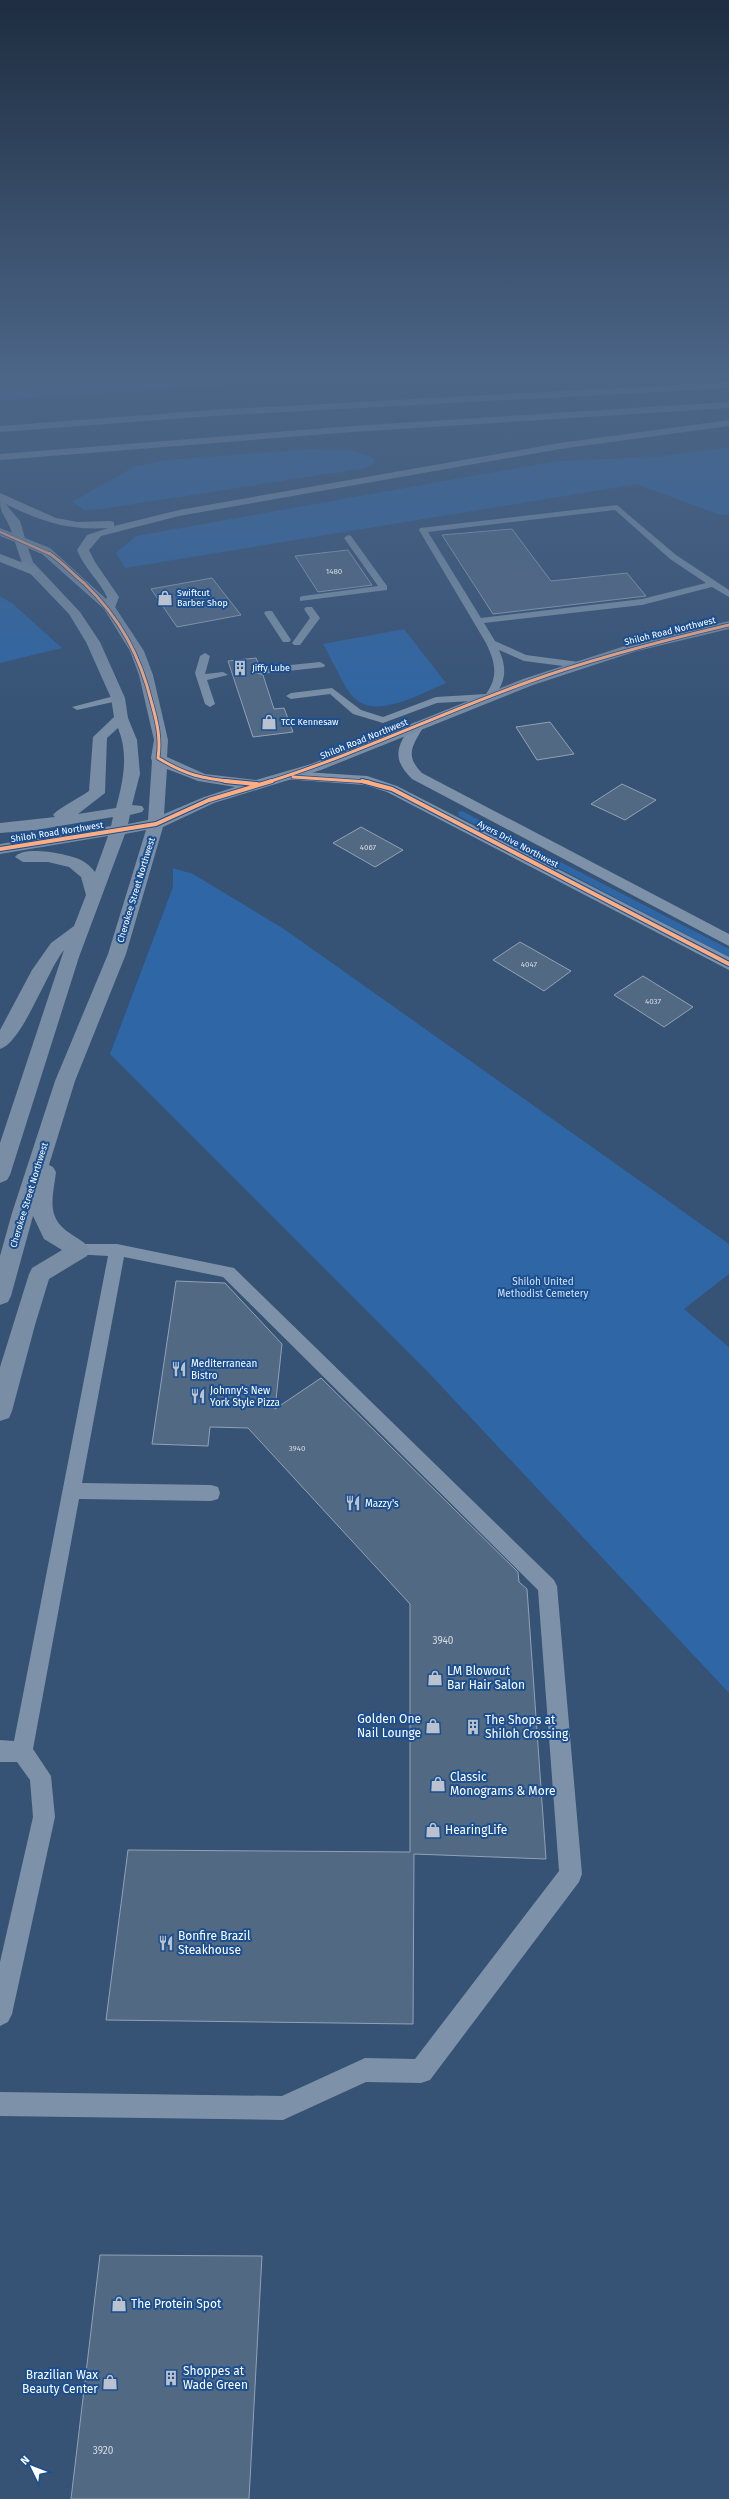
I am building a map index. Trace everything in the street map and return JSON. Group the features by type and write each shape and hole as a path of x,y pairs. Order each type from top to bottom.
{"highway":[{"path":"0,496 37,516 62,525 80,527 146,520 305,492"},
{"path":"109,607 113,597 110,589 90,565 85,556 85,546 97,534 146,520"},
{"path":"0,558 33,571"}],"main road":[{"path":"0,504 14,521 27,563 33,571 64,600 80,621 101,657 118,698 121,718 130,740 132,774 118,830 83,928 70,957 7,1136 0,1175"},
{"name":"Cherokee Street Northwest","path":"0,532 46,551 67,568 109,607 137,652 146,675 161,740 158,758 156,824 117,954 65,1081 23,1213 0,1296"},
{"name":"Shiloh Road Northwest","path":"0,849 156,824 209,800 289,776 488,697 579,665 652,643 729,625"},
{"path":"36,825 73,810 97,793 100,737 121,718"},
{"path":"158,758 181,772 199,778 263,785"},
{"name":"Shiloh Road Northwest","path":"0,828 36,825 156,806 209,800"},
{"path":"0,858 52,857 67,861 88,874 94,894"},
{"path":"0,1043 10,1032 34,982 57,947 83,928"},
{"path":"0,1411 23,1324 40,1274 79,1250 52,1233 41,1211 52,1121"}],"street":[{"name":"Ayers Drive Northwest","path":"417,726 403,752 403,760 408,769 417,776 729,941"},
{"name":"Ayers Drive Northwest","path":"289,776 368,781 392,789 729,964"}],"lane":[{"path":"291,696 332,691 357,712 383,720 436,700 488,697 496,687 501,669 491,643 423,530 617,507 673,557 729,594"},
{"path":"303,599 384,588 348,538"},
{"path":"477,621 642,602 714,584"},
{"path":"297,643 315,618 309,609"},
{"path":"269,613 286,640"},
{"path":"491,643 524,658 579,665"},
{"path":"205,656 201,675 210,704"},
{"path":"260,669 287,669 320,665"},
{"path":"201,675 222,673"},
{"path":"77,706 118,698"},
{"path":"0,2104 283,2108 365,2070 421,2071 571,1874 547,1586 228,1272 117,1250 79,1250"},
{"path":"0,2014 44,1817 40,1776 22,1752 117,1250"},
{"path":"72,1491 211,1493"},
{"path":"0,1751 22,1752"}],"green space":[{"path":"90,492 213,492 102,509 85,510 72,502"},
{"path":"385,492 591,492 125,568 116,553 136,536"},
{"path":"657,492 729,492 729,514 720,515"},
{"path":"0,596 13,604 62,648 0,663"},
{"path":"404,629 446,683 412,698 386,706 363,704 354,698 350,693 323,644"},
{"path":"462,811 729,949 729,957 459,816 458,812"},
{"name":"Shiloh United Methodist Cemetery","path":"173,868 193,874 284,929 729,1244 729,1274 684,1309 729,1347 729,1693 427,1371 110,1054 173,887"}],"building":[{"path":"512,529 551,581 627,573 646,596 493,614 442,535"},
{"path":"348,550 372,585 318,592 295,556"},
{"path":"212,578 241,615 177,627 151,589"},
{"path":"256,658 260,667 255,672 263,675 274,709 284,708 293,732 253,737 228,661"},
{"path":"550,722 574,754 537,760 516,727"},
{"path":"622,784 656,800 625,820 591,804"},
{"path":"361,827 403,850 375,867 333,843"},
{"path":"520,942 571,971 544,991 493,960"},
{"path":"643,976 693,1007 664,1027 614,995"},
{"name":"The Shops at Shiloh Crossing","path":"176,1281 225,1283 282,1344 275,1409 321,1378 518,1572 519,1582 527,1589 546,1859 414,1854 413,2024 106,2020 128,1850 410,1852 410,1604 248,1428 210,1427 208,1446 152,1444"},
{"name":"Shoppes at Wade Green","path":"100,2255 262,2256 249,2499 71,2499"}],"cycle path":[{"path":"0,532 34,546 55,557 107,607 117,620 134,647 146,679 158,728 158,758 181,772 199,778 257,784"},
{"path":"0,849 156,824 209,800 316,767 528,682 633,648 729,625"},
{"path":"293,777 367,781 392,789 729,964"}],"place":[{"name":"Swiftcut Barber Shop","path":"165,598"},
{"name":"Jiffy Lube","path":"240,668"},
{"name":"TCC Kennesaw","path":"269,722"},
{"name":"Mediterranean Bistro","path":"179,1369"},
{"name":"Johnny's New York Style Pizza","path":"198,1396"},
{"name":"Mazzy's","path":"353,1503"},
{"name":"LM Blowout Bar Hair Salon","path":"435,1678"},
{"name":"Golden One Nail Lounge","path":"433,1726"},
{"name":"The Shops at Shiloh Crossing","path":"473,1727"},
{"name":"Classic Monograms & More","path":"438,1784"},
{"name":"HearingLife","path":"433,1830"},
{"name":"Bonfire Brazil Steakhouse","path":"166,1943"},
{"name":"The Protein Spot","path":"119,2304"},
{"name":"Shoppes at Wade Green","path":"171,2378"},
{"name":"Brazilian Wax Beauty Center","path":"110,2382"}]}
